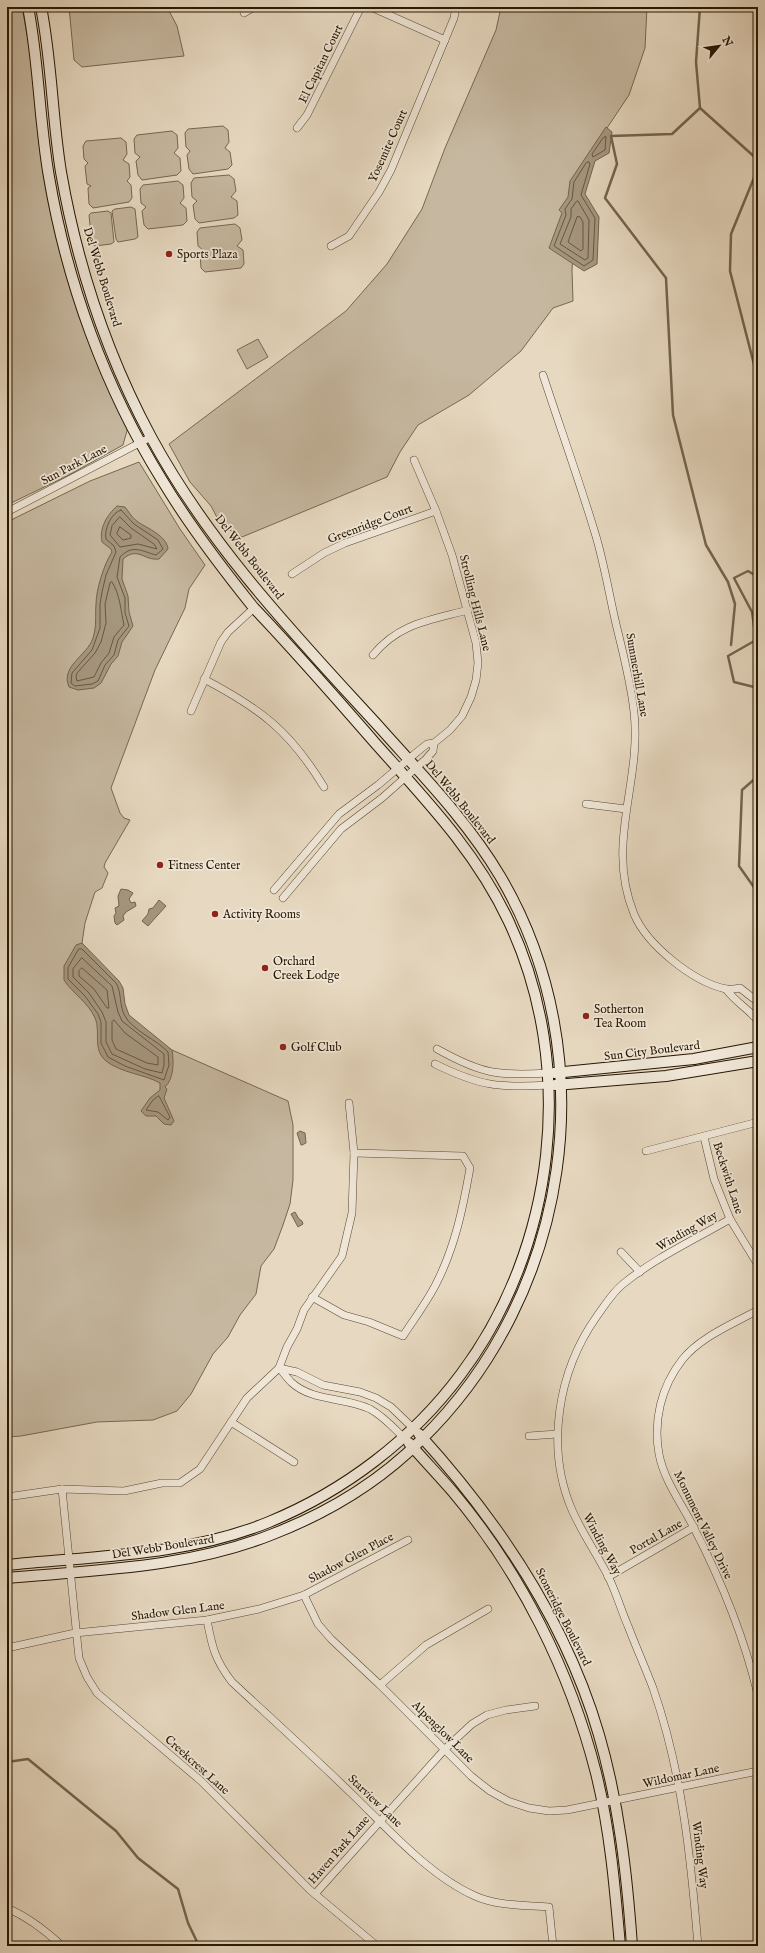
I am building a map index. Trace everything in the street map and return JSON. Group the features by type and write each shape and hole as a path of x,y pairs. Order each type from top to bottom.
{"street":[{"name":"Del Webb Boulevard","path":"7,1578 179,1548 216,1539 266,1523 337,1488 376,1461 403,1438 447,1392 475,1355 499,1314 519,1268 533,1226 543,1180 548,1148 549,1086 543,1029 537,1003 512,927 492,888 467,850 406,777 254,608 183,513 140,443 108,376 94,341 67,258 49,176 42,126 36,52 28,7"},
{"name":"Del Webb Boulevard","path":"7,1565 70,1566 182,1560 235,1548 272,1535 311,1517 344,1499 384,1472 423,1439 456,1401 486,1361 511,1318 532,1271 546,1229 556,1182 561,1133 562,1085 554,1020 548,992 533,946 514,901 478,842 459,817 238,568 189,499 151,437 114,356 95,306 79,255 62,174 54,125 48,50 41,7"},
{"path":"244,13 254,7"},
{"name":"El Capitan Court","path":"297,128 308,115 361,7"},
{"path":"371,7 445,40"},
{"name":"Yosemite Court","path":"331,246 349,236 379,192 391,170 454,18 456,7"},
{"name":"Summerhill Lane","path":"543,375 596,534 629,679 634,713 635,744 626,809 622,866 625,890 635,916 648,937 663,954 683,968 726,989 740,988 758,1002"},
{"name":"Sun Park Lane","path":"7,512 151,437"},
{"name":"Strolling Hills Lane","path":"283,898 341,829 382,798 433,751 434,744 450,730 462,716 471,697 476,680 478,663 476,644 468,610 452,554 436,511 414,460"},
{"name":"Greenridge Court","path":"292,574 324,553 345,543 436,511"},
{"path":"192,710 221,642 228,632 254,608"},
{"path":"373,655 383,643 399,631 417,623 468,610"},
{"path":"204,679 244,700 261,712 281,730 309,763 324,787"},
{"name":"Strolling Hills Lane","path":"274,890 339,814 371,792 427,744 434,744"},
{"path":"586,804 626,809"},
{"name":"Summerhill Lane","path":"726,989 733,1000 745,1007 758,1021"},
{"name":"Sun City Boulevard","path":"548,1073 694,1060 758,1047"},
{"path":"437,1049 471,1067 495,1074 507,1075 548,1073"},
{"name":"Sun City Boulevard","path":"549,1086 666,1076 758,1061"},
{"path":"435,1064 467,1079 487,1085 507,1087 549,1086"},
{"path":"7,1497 62,1489 124,1491 162,1483 180,1483 200,1469 248,1398 279,1368 286,1347 312,1297 342,1256 352,1213 354,1153 349,1103"},
{"path":"646,1151 758,1122"},
{"name":"Beckwith Lane","path":"704,1137 714,1179 730,1220 758,1265"},
{"path":"312,1297 344,1315 369,1322 403,1336 435,1285 450,1253 461,1218 470,1168 463,1156 354,1153"},
{"name":"Winding Way","path":"698,1946 692,1878 679,1787 668,1738 653,1689 608,1577 572,1510 561,1473 557,1434 565,1383 575,1353 585,1333 607,1302 621,1286 640,1272 730,1220"},
{"path":"621,1252 640,1272"},
{"name":"Monument Valley Drive","path":"758,1310 702,1342 683,1360 668,1383 658,1408 656,1435 659,1456 667,1480 694,1527 725,1594 756,1677 758,1695"},
{"path":"279,1368 297,1372 323,1385 360,1392 376,1398 391,1408 413,1428"},
{"path":"279,1368 292,1383 303,1389 320,1396 356,1404 370,1409 383,1418 403,1438"},
{"path":"231,1422 294,1462"},
{"name":"Stoneridge Boulevard","path":"413,1428 441,1458 486,1514 526,1573 560,1635 588,1700 599,1735 609,1802 620,1946"},
{"path":"529,1436 557,1434"},
{"name":"Stoneridge Boulevard","path":"403,1438 453,1492 501,1556 533,1610 560,1667 576,1706 597,1774 609,1802 627,1875 632,1946"},
{"name":"Creekcrest Lane","path":"62,1489 75,1633 79,1658 87,1677 97,1693 201,1781 315,1894 377,1946"},
{"name":"Portal Lane","path":"608,1577 694,1527"},
{"name":"Shadow Glen Place","path":"304,1595 408,1540"},
{"name":"Alpenglow Lane","path":"304,1595 318,1624 331,1639 380,1685 471,1776 490,1790 508,1801 529,1808 549,1811 567,1810 609,1802"},
{"name":"Shadow Glen Lane","path":"7,1648 75,1633 207,1620 259,1610 304,1595"},
{"path":"380,1685 426,1645 488,1609"},
{"name":"Starview Lane","path":"207,1620 215,1655 222,1669 232,1682 437,1874 456,1887 476,1897 498,1902 549,1907 553,1946"},
{"name":"Haven Park Lane","path":"315,1894 379,1820 445,1749 472,1724 487,1715 506,1710 535,1706"},
{"name":"Wildomar Lane","path":"609,1802 758,1771"},
{"path":"7,1908 45,1930 62,1946"}],"shaded area":[{"path":"7,7 22,7 32,62 60,247 128,427 123,445 67,476 7,505"},
{"path":"69,7 167,7 177,26 184,56 82,67 74,60"},
{"path":"501,7 647,7 645,48 629,95 607,128 577,191 572,270 573,301 553,308 521,351 469,395 418,425 400,452 387,477 242,537 221,525 211,506 190,482 169,444 346,311 387,264 422,209 445,148 496,30"},
{"path":"223,126 228,130 229,142 225,148 230,152 232,165 228,169 193,174 189,169 187,155 190,151 186,147 185,133 188,129"},
{"path":"172,131 177,135 178,148 174,153 180,158 181,171 177,175 142,180 138,175 136,161 140,157 135,153 134,139 137,135"},
{"path":"121,138 126,142 127,154 123,160 129,164 130,177 127,181 131,185 132,198 129,202 93,208 89,204 88,188 91,186 87,184 85,166 88,163 84,159 83,146 86,141"},
{"path":"229,175 234,179 236,191 231,197 237,201 238,215 234,218 199,223 195,219 193,205 197,201 192,197 191,183 194,178"},
{"path":"178,181 183,185 184,198 180,203 186,208 187,221 183,225 148,229 144,225 142,211 146,207 141,203 140,189 143,185"},
{"path":"131,207 135,209 138,237 135,239 118,242 116,239 112,211 115,209"},
{"path":"108,211 111,213 114,242 111,244 95,246 92,244 89,215 91,213"},
{"path":"235,224 240,228 242,240 237,246 243,250 244,264 241,268 205,272 201,268 200,254 203,250 198,246 197,232 200,228"},
{"path":"258,339 268,357 247,369 237,350"},
{"path":"139,462 180,529 205,565 189,589 185,608 155,670 111,788 120,813 124,818 130,820 105,863 104,867 108,873 102,888 95,892 85,923 82,943 121,1023 172,1050 288,1101 293,1125 293,1180 290,1204 274,1249 261,1266 256,1294 240,1315 228,1337 213,1354 191,1394 177,1411 153,1420 97,1422 21,1436 7,1437 7,522 90,481"}],"water":[{"path":"606,127 612,132 609,153 595,161 585,194 599,217 597,264 584,271 549,248 562,213 559,210 568,197 570,181"},
{"path":"117,506 125,507 132,517 160,536 167,544 168,549 159,559 133,554 128,555 123,559 122,579 128,596 129,612 133,626 122,642 118,656 111,664 101,683 94,688 78,690 69,687 67,680 68,673 75,661 90,644 93,638 97,592 103,570 112,552 111,549 102,542 101,537 107,518"},
{"path":"121,889 128,890 133,893 129,899 131,903 135,902 136,906 126,912 123,916 124,920 117,925 115,923 114,916 116,913 115,908 119,906 118,896"},
{"path":"159,900 166,906 148,926 142,921 148,914 149,909 153,908"},
{"path":"82,943 119,981 123,988 125,1004 129,1015 172,1050 173,1070 168,1084 165,1087 167,1089 164,1098 174,1121 171,1125 164,1124 156,1116 146,1116 141,1111 150,1098 160,1090 160,1083 147,1077 125,1071 106,1061 99,1051 97,1023 92,1012 64,980 64,966 76,945"},
{"path":"300,1131 305,1133 306,1143 302,1145 297,1133"},
{"path":"295,1212 303,1224 298,1227 291,1214"}],"waterway":[{"path":"700,7 696,62 700,108 758,160"},
{"path":"700,108 672,134 611,136 617,164 605,198 666,278 673,415 706,545 728,582 735,604 731,645"},
{"path":"758,168 731,234 730,271 758,380"},
{"path":"758,577 748,571 734,578 752,612 756,640 728,656 734,682 758,688"},
{"path":"758,776 742,790 739,866 758,893"},
{"path":"7,1762 28,1759 116,1831 138,1858 178,1889 188,1923 199,1946"}],"place":[{"name":"Sports Plaza","path":"169,254"},
{"name":"Fitness Center","path":"160,865"},
{"name":"Activity Rooms","path":"215,914"},
{"name":"Orchard Creek Lodge","path":"265,968"},
{"name":"Sotherton Tea Room","path":"586,1016"},
{"name":"Golf Club","path":"283,1047"}]}
